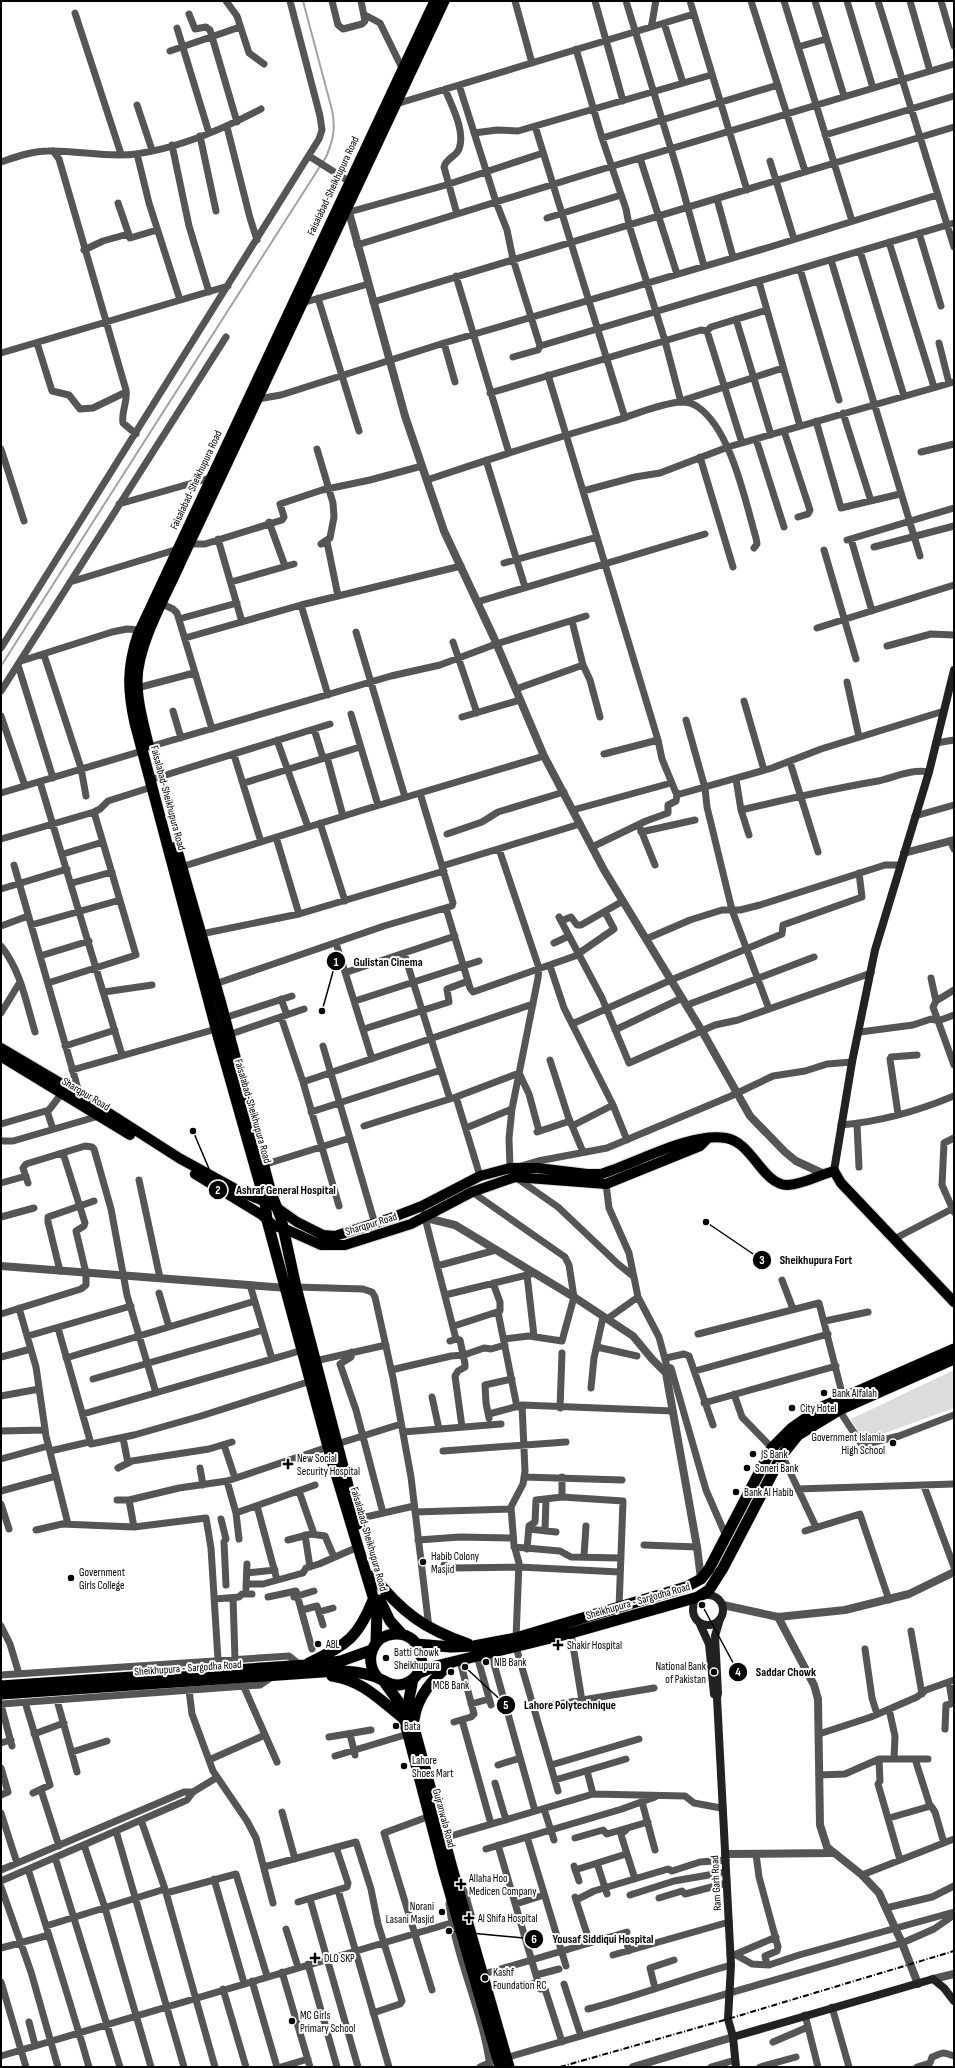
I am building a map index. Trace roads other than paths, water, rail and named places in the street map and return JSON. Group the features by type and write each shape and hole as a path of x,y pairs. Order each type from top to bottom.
{"highway":[{"name":"Faisalabad-Sheikhupura Road","path":"146,749 137,688 139,659 162,604 176,562 178,549 210,478 353,184 435,1"},
{"name":"Faisalabad-Sheikhupura Road","path":"374,1646 378,1616 358,1547 332,1446 315,1361 267,1220 266,1202 216,1029 146,749 130,702 128,681 132,656 141,630 176,562 189,544 302,303 348,209 353,184 396,104 444,1"},
{"name":"Faisalabad-Sheikhupura Road","path":"154,782 201,934 263,1165 283,1228 291,1287 303,1350 311,1381 357,1519 385,1612 394,1627 402,1634"},
{"path":"703,1577 714,1559 772,1448 807,1416 843,1397 904,1369 954,1349"},
{"name":"Sheikhupura - Sargodha Road","path":"415,1677 436,1666 455,1662 475,1651 516,1642 571,1633 698,1597 712,1584 721,1572 782,1455 798,1435 839,1410 954,1359"},
{"path":"904,1369 909,1380"},
{"path":"714,1559 716,1570 721,1572"},
{"path":"373,1576 398,1605 429,1628 475,1651"},
{"path":"703,1577 710,1577 712,1584"},
{"name":"Sheikhupura - Sargodha Road","path":"416,1644 491,1653 516,1642 686,1587 703,1577"},
{"path":"303,1668 338,1648 354,1636 363,1622 373,1600"},
{"path":"390,1634 402,1634 410,1638 416,1644 422,1659 415,1677 398,1685 381,1680 370,1664 374,1646 390,1634"},
{"name":"Sheikhupura - Sargodha Road","path":"1,1694 275,1676 303,1668 341,1661 374,1646"},
{"path":"414,1722 415,1709 422,1696 440,1673 455,1662"},
{"path":"303,1668 342,1677 359,1684 374,1693 403,1718"},
{"name":"Sheikhupura - Sargodha Road","path":"1,1686 303,1668 345,1671 381,1680"},
{"name":"Gujranwala Road","path":"415,1677 409,1705 444,1838 448,1870 500,2067"},
{"name":"Gujranwala Road","path":"381,1680 398,1701 430,1816 510,2062"}],"main road":[{"path":"954,670 950,697 944,712 929,772 904,854 899,865 875,950 860,1032 852,1062 841,1125 829,1172 954,1302"},
{"name":"Sharqpur Road","path":"1,1048 79,1094 179,1158 239,1191 266,1202 315,1231 346,1245 426,1218 472,1192 512,1173 606,1184 700,1146 707,1139"},
{"name":"Sharqpur Road","path":"1,1056 262,1215 274,1226 283,1228 321,1245 335,1241 422,1206 480,1176 512,1173 537,1168 588,1174 601,1174 697,1138 728,1138 746,1148 771,1178 780,1184 788,1185 829,1172"},
{"path":"708,1594 717,1597 723,1605 723,1614 720,1619 713,1624 703,1624 699,1622 692,1610 698,1597 708,1594"},
{"name":"Ram Garh Road","path":"720,1619 715,1636 722,1808 732,1955 728,2019 733,2037 736,2063"},
{"name":"Ram Garh Road","path":"699,1622 709,1644 713,1693 717,1698"},
{"path":"733,2037 832,2007 933,1979 944,1988 954,2001"}],"street":[{"path":"226,1 237,16 249,53 264,64"},
{"path":"1,648 257,240 312,158 320,140 322,123 290,1"},
{"path":"332,1 340,28 343,29 362,24 365,21 361,1"},
{"path":"514,1 532,63"},
{"path":"594,1 623,101"},
{"path":"626,1 704,266"},
{"path":"651,27 656,1"},
{"path":"690,1 711,76 747,190"},
{"path":"752,1 805,171"},
{"path":"784,1 852,221"},
{"path":"815,1 844,96"},
{"path":"847,1 872,88"},
{"path":"878,1 937,195 951,224 954,247"},
{"path":"910,1 930,71"},
{"path":"941,1 954,46"},
{"path":"76,13 121,154"},
{"path":"189,14 195,29 208,27 237,122"},
{"path":"396,104 694,14"},
{"path":"365,15 380,23 403,70"},
{"path":"664,23 683,84"},
{"path":"170,51 240,27"},
{"path":"177,28 210,133"},
{"path":"798,47 826,39"},
{"path":"576,50 602,138 629,218 629,225 665,341 681,402"},
{"path":"357,245 670,148 954,64"},
{"path":"474,134 497,130 513,132 711,76"},
{"path":"459,85 486,173 508,230 513,259 540,346"},
{"path":"602,138 778,85"},
{"path":"445,89 459,130 460,141 457,152 444,164 444,170 457,214"},
{"path":"825,135 954,96"},
{"path":"137,106 152,150"},
{"path":"1,162 23,155 53,151 136,154 172,145 227,127 261,109"},
{"path":"534,126 572,242 588,300 625,418"},
{"path":"227,127 257,240"},
{"path":"373,302 954,127"},
{"path":"200,136 216,211"},
{"path":"172,145 189,226 209,292"},
{"path":"53,151 59,159 126,392 126,402 122,414 124,423 136,434"},
{"path":"136,154 157,230 180,300"},
{"path":"543,154 448,185 348,209 389,360 444,531 496,644 544,756 592,847 702,1031 750,1116 785,1152 796,1161 829,1172"},
{"path":"312,158 353,184"},
{"path":"640,158 677,274"},
{"path":"770,161 794,239"},
{"path":"547,218 621,195"},
{"path":"258,398 281,395 444,343 937,195"},
{"path":"717,199 734,257"},
{"path":"118,202 128,234 131,238 157,230"},
{"path":"513,357 536,350 540,346 951,224"},
{"path":"919,233 941,306"},
{"path":"84,250 103,241 128,234"},
{"path":"889,242 934,387"},
{"path":"860,251 904,396"},
{"path":"830,260 920,556"},
{"path":"800,269 840,400"},
{"path":"456,276 509,453"},
{"path":"759,282 800,426"},
{"path":"302,303 368,284"},
{"path":"1,353 228,286"},
{"path":"318,298 341,375 360,431"},
{"path":"707,331 711,327 767,310"},
{"path":"736,319 771,435"},
{"path":"490,393 701,330 707,331"},
{"path":"707,331 742,443"},
{"path":"1,691 226,337"},
{"path":"36,343 52,391 69,395 80,409 93,408 126,392"},
{"path":"444,343 455,382"},
{"path":"583,491 635,477 660,473 700,457 742,443 873,404 952,383 939,343"},
{"path":"427,480 566,435 681,402 686,399 783,368"},
{"path":"548,375 658,740 662,759 677,794 676,802 668,805 669,813 638,824 592,847"},
{"path":"681,402 697,406 708,416 721,432 728,448 756,538 757,544 754,548"},
{"path":"843,413 871,501"},
{"path":"816,421 841,507 844,508 900,494"},
{"path":"784,431 810,510 808,514 798,517"},
{"path":"756,439 784,527"},
{"path":"921,452 954,444"},
{"path":"1,449 24,521"},
{"path":"317,449 333,503 334,518 331,536 324,543 338,596"},
{"path":"700,457 733,567"},
{"path":"486,460 524,587"},
{"path":"189,544 202,544 269,522 284,519 280,505 281,503 329,488 370,480 422,466"},
{"path":"119,504 210,478"},
{"path":"872,611 849,539 954,508"},
{"path":"269,522 285,566"},
{"path":"874,547 954,526"},
{"path":"477,602 705,534"},
{"path":"504,563 597,537"},
{"path":"218,539 242,622"},
{"path":"70,582 178,549"},
{"path":"824,550 856,659"},
{"path":"230,582 294,564"},
{"path":"185,638 301,605 461,566"},
{"path":"817,628 954,585"},
{"path":"179,619 237,603"},
{"path":"162,604 175,610 179,619 212,729"},
{"path":"301,605 328,695"},
{"path":"1,794 181,738 458,659 496,644 586,616"},
{"path":"572,621 583,665 590,680 600,717"},
{"path":"20,663 122,630 141,630"},
{"path":"356,632 405,797"},
{"path":"887,646 930,634 954,635"},
{"path":"453,642 477,713"},
{"path":"44,655 80,770 86,796"},
{"path":"20,663 53,778"},
{"path":"516,689 583,665"},
{"path":"137,688 194,673"},
{"path":"846,682 859,737"},
{"path":"462,717 520,700"},
{"path":"744,701 764,770"},
{"path":"173,711 181,738"},
{"path":"677,794 705,788 764,770 790,762 821,749 944,712"},
{"path":"351,714 378,805"},
{"path":"1,716 25,786"},
{"path":"686,720 705,788 707,808 732,910 745,949 769,1009"},
{"path":"1,839 94,812 100,809 108,801 154,782 277,740 330,724"},
{"path":"314,729 344,816"},
{"path":"277,740 308,827"},
{"path":"604,754 658,740"},
{"path":"936,743 954,740"},
{"path":"244,783 360,747"},
{"path":"234,755 244,783 261,842"},
{"path":"181,867 420,792 544,756"},
{"path":"790,762 818,852"},
{"path":"741,810 800,795 879,780 905,772 918,770 929,772"},
{"path":"736,778 741,810 749,835"},
{"path":"40,782 72,883 122,1055"},
{"path":"573,810 672,783"},
{"path":"215,984 384,926 452,906 453,903 420,792"},
{"path":"447,834 482,822 498,812 564,792"},
{"path":"915,816 954,805"},
{"path":"48,983 136,955 94,812"},
{"path":"641,832 695,820"},
{"path":"320,823 345,901"},
{"path":"201,934 300,914 345,901 499,849 580,824"},
{"path":"638,824 655,865"},
{"path":"276,837 300,914"},
{"path":"63,854 103,842"},
{"path":"904,854 953,843"},
{"path":"499,849 523,925 536,958 538,970 533,1004 512,1109 509,1138 512,1173 558,1207 618,1264 633,1276"},
{"path":"14,865 82,1106"},
{"path":"646,939 702,916 726,909 740,910 769,903 885,865 899,865"},
{"path":"1,889 67,869"},
{"path":"72,883 112,872"},
{"path":"572,1024 671,980 782,934 783,925 862,897 859,873"},
{"path":"31,925 120,900"},
{"path":"623,901 579,925 571,917 560,919 607,1009 629,1063 721,1023 738,1020 871,973"},
{"path":"446,908 471,990 475,992 550,966 579,954 614,929 605,912"},
{"path":"1,926 28,916"},
{"path":"347,972 455,936"},
{"path":"554,943 569,936"},
{"path":"40,956 89,941"},
{"path":"336,943 347,972 372,1059"},
{"path":"1,946 13,964 35,1032"},
{"path":"404,953 441,1070 466,1128 480,1176"},
{"path":"615,1030 684,1002 814,957"},
{"path":"355,1001 479,961"},
{"path":"550,966 564,1008 613,1105 627,1140"},
{"path":"931,978 936,1001"},
{"path":"364,1029 449,1002 447,989 468,981"},
{"path":"1,1013 20,982"},
{"path":"104,992 152,986"},
{"path":"954,990 936,1001 933,1007 952,1051 954,1065"},
{"path":"224,1018 292,996"},
{"path":"281,999 284,1016 339,1206"},
{"path":"303,1082 533,1004"},
{"path":"228,1034 304,1009"},
{"path":"860,1032 907,1026 931,1019 938,1021 954,1015"},
{"path":"72,1070 216,1029"},
{"path":"66,1046 115,1030"},
{"path":"323,1046 375,1224"},
{"path":"898,1114 890,1059 891,1057 917,1055"},
{"path":"550,1060 571,1123 583,1152"},
{"path":"512,1173 538,1161 607,1148 737,1093 773,1076 805,1071 827,1064 852,1062"},
{"path":"311,1112 441,1070"},
{"path":"519,1073 529,1094 538,1132 571,1123 613,1105"},
{"path":"364,1126 453,1098 519,1073"},
{"path":"1,1124 47,1111 53,1106 62,1093"},
{"path":"841,1125 857,1124 926,1107 954,1096"},
{"path":"466,1128 512,1109"},
{"path":"47,1111 52,1129"},
{"path":"1,1141 13,1141 99,1116"},
{"path":"857,1124 859,1167"},
{"path":"263,1165 350,1138"},
{"path":"894,1239 953,1210 942,1185 944,1143 954,1138"},
{"path":"1,1183 27,1179 23,1168 26,1164 85,1146 92,1147 94,1149 111,1209 131,1306 156,1393"},
{"path":"1,1314 80,1289 86,1284 86,1273 76,1231 85,1225 63,1152"},
{"path":"139,1180 160,1278"},
{"path":"606,1184 609,1208 629,1253 638,1297 659,1337 666,1366 703,1577"},
{"path":"391,1370 451,1356 464,1355 484,1348 491,1349 504,1342 534,1336 562,1341 574,1297 569,1265 565,1257 472,1192"},
{"path":"60,1271 48,1218 53,1213 94,1201"},
{"path":"422,1206 454,1326 453,1340 460,1341 464,1355 465,1366 458,1371 455,1376 462,1427"},
{"path":"1,1217 34,1208"},
{"path":"426,1218 455,1225 496,1250 531,1274 574,1297 632,1336 666,1366 671,1368 706,1490 726,1536"},
{"path":"437,1266 496,1250"},
{"path":"1,1266 250,1285 363,1289 372,1292 375,1297 386,1345 403,1432 415,1509 429,1628"},
{"path":"445,1295 531,1274"},
{"path":"531,1274 534,1336"},
{"path":"782,1280 793,1308"},
{"path":"454,1326 501,1310 493,1283"},
{"path":"250,1285 272,1359"},
{"path":"159,1293 169,1327"},
{"path":"591,1388 596,1347 605,1318 638,1297"},
{"path":"66,1358 255,1301"},
{"path":"698,1334 793,1308 819,1303 825,1321 843,1397"},
{"path":"28,1336 131,1306"},
{"path":"19,1308 31,1349 49,1449 68,1524"},
{"path":"498,1312 512,1379 520,1406 524,1444 524,1477 511,1509 514,1548 518,1554 519,1567 516,1642 525,1681 535,1708 558,1791"},
{"path":"825,1321 868,1312"},
{"path":"58,1328 83,1414 89,1442"},
{"path":"93,1379 263,1330"},
{"path":"695,1371 828,1334"},
{"path":"315,1361 386,1345"},
{"path":"596,1347 637,1356"},
{"path":"1,1357 31,1349"},
{"path":"83,1414 303,1350"},
{"path":"352,1352 351,1357 340,1364 363,1436 383,1513"},
{"path":"560,1408 562,1353"},
{"path":"666,1366 688,1354 695,1371 704,1403 713,1424"},
{"path":"704,1403 836,1366"},
{"path":"490,1425 486,1403 485,1385 512,1379"},
{"path":"1,1459 89,1442 95,1444 123,1438 209,1414 311,1381"},
{"path":"1,1396 39,1389"},
{"path":"734,1394 742,1417 772,1448"},
{"path":"432,1397 439,1429"},
{"path":"489,1414 520,1406 673,1411"},
{"path":"839,1410 859,1442 864,1445 899,1436 954,1415"},
{"path":"117,1500 129,1500 179,1488 227,1481 401,1424"},
{"path":"403,1432 501,1424"},
{"path":"1,1429 45,1430"},
{"path":"123,1438 128,1462"},
{"path":"118,1468 128,1462 224,1445 232,1442"},
{"path":"443,1451 566,1442"},
{"path":"224,1445 235,1478"},
{"path":"782,1455 816,1527"},
{"path":"200,1468 203,1485"},
{"path":"1,1491 56,1476"},
{"path":"524,1477 622,1480"},
{"path":"562,1477 562,1497"},
{"path":"227,1481 236,1513 240,1539"},
{"path":"797,1489 954,1484"},
{"path":"236,1513 314,1485"},
{"path":"924,1486 954,1567"},
{"path":"299,1491 314,1534"},
{"path":"527,1548 530,1524 535,1523 536,1500 562,1497 623,1500 619,1608"},
{"path":"545,1530 546,1499"},
{"path":"129,1500 134,1527"},
{"path":"1,1504 9,1529"},
{"path":"257,1506 277,1580"},
{"path":"357,1519 383,1513 415,1509 511,1509"},
{"path":"805,1531 860,1514 889,1600"},
{"path":"36,1530 68,1524 134,1527 206,1518 211,1548 218,1660"},
{"path":"220,1519 226,1540 224,1542 226,1585"},
{"path":"584,1556 586,1526"},
{"path":"224,1532 238,1528"},
{"path":"529,1529 556,1532"},
{"path":"288,1540 314,1534 326,1537 334,1557"},
{"path":"305,1535 310,1567"},
{"path":"418,1540 460,1537 513,1538"},
{"path":"644,1545 697,1547"},
{"path":"211,1548 224,1547"},
{"path":"247,1584 277,1580 304,1573 305,1568 358,1547"},
{"path":"514,1548 560,1551 571,1557 584,1556 621,1558"},
{"path":"215,1599 240,1597 242,1594 249,1594 247,1584 247,1564"},
{"path":"444,1565 456,1568 519,1567 620,1572"},
{"path":"247,1573 275,1570"},
{"path":"723,1605 778,1617 845,1610 909,1594 954,1572"},
{"path":"263,1582 269,1599 293,1590 296,1591 296,1597 302,1610 312,1649"},
{"path":"296,1597 314,1591"},
{"path":"233,1598 235,1659"},
{"path":"302,1610 316,1606 320,1612 323,1625"},
{"path":"320,1612 333,1608"},
{"path":"778,1617 814,1685 818,1698 820,1825 827,1847 862,1875 879,1893 894,1929 902,1943 918,1984"},
{"path":"1,1626 10,1644 19,1674"},
{"path":"911,1631 922,1694"},
{"path":"571,1633 582,1700"},
{"path":"865,1649 872,1698 877,1714"},
{"path":"475,1651 489,1699"},
{"path":"491,1653 500,1691 535,1811"},
{"path":"1,1675 289,1656 303,1668"},
{"path":"454,1722 473,1716 471,1704 455,1662"},
{"path":"1,1743 12,1743 1,1704 244,1687 260,1685 275,1676"},
{"path":"819,1734 890,1709 922,1694 926,1690 952,1681 952,1701 951,1704 946,1705 945,1729"},
{"path":"244,1687 276,1762"},
{"path":"535,1708 654,1688"},
{"path":"189,1690 192,1714 216,1778 251,1828 264,1868 273,1903"},
{"path":"471,1704 489,1699 500,1691"},
{"path":"57,1700 77,1772"},
{"path":"25,1702 50,1785 33,1793"},
{"path":"890,1709 896,1736 894,1759"},
{"path":"462,1720 491,1824"},
{"path":"34,1734 64,1724"},
{"path":"329,1737 371,1730"},
{"path":"350,1734 354,1753"},
{"path":"335,1756 354,1753 383,1740 408,1734"},
{"path":"209,1760 265,1735"},
{"path":"551,1765 639,1739"},
{"path":"72,1752 107,1741"},
{"path":"498,1765 520,1758"},
{"path":"555,1780 626,1759"},
{"path":"819,1775 845,1774 879,1759 928,1759"},
{"path":"879,1759 880,1781 878,1784 900,1860"},
{"path":"916,1759 930,1806 935,1812 944,1843"},
{"path":"1,1768 8,1792 1,1795"},
{"path":"586,1771 593,1794"},
{"path":"1,1881 187,1800 193,1792 216,1778"},
{"path":"496,1783 506,1820"},
{"path":"42,1790 59,1846"},
{"path":"2,1867 17,1863 59,1846 184,1792 193,1792"},
{"path":"444,1838 593,1794 685,1796 699,1804 722,1808"},
{"path":"486,1849 659,1796"},
{"path":"642,1802 655,1850"},
{"path":"889,1818 930,1806"},
{"path":"544,1809 554,1840"},
{"path":"282,1812 295,1859"},
{"path":"1,1813 17,1863"},
{"path":"430,1816 384,1833 413,1934 432,1990"},
{"path":"140,1820 165,1891 215,2067"},
{"path":"575,1838 603,1830 607,1834 648,1822"},
{"path":"626,1829 626,1832 621,1835 638,1893"},
{"path":"116,1830 184,2067"},
{"path":"528,1837 566,1966"},
{"path":"862,1875 954,1839"},
{"path":"264,1868 356,1842 402,2002 399,2005 373,2013"},
{"path":"84,1845 151,2067"},
{"path":"498,1845 540,1989 545,1990 562,2042"},
{"path":"298,1902 338,1890 348,1885 336,1847"},
{"path":"590,1943 576,1898 606,1891 634,1879 668,1869 672,1871 700,1862 726,1857 756,1854 833,1853"},
{"path":"579,1882 574,1868 626,1854"},
{"path":"756,1854 759,1877 776,1937 778,1950 765,1956 767,1965"},
{"path":"55,1857 75,1917 120,2067"},
{"path":"596,1863 606,1891"},
{"path":"28,1869 58,1967 80,2032 88,2067"},
{"name":"Gujranwala Road","path":"448,1870 451,1923 490,2065"},
{"name":"Gujranwala Road","path":"448,1870 465,1893 510,2062 514,2067"},
{"path":"630,1895 674,1881 726,1872"},
{"path":"46,1926 136,1898 234,1874 237,1875 267,1976"},
{"path":"214,1879 244,1983"},
{"path":"659,1898 682,1891 685,1894 727,1883"},
{"path":"886,1908 932,1897 954,1886"},
{"path":"1,1887 19,1943 31,1972 58,2067"},
{"path":"338,1890 389,2067"},
{"path":"516,1904 544,1895"},
{"path":"310,1899 358,2067"},
{"path":"732,1955 749,1963 767,1965 799,1954 954,1913"},
{"path":"510,2062 581,2036 902,1943 934,1929 954,1913"},
{"path":"613,1956 629,1950 729,1922"},
{"path":"1,2056 50,2040 451,1923"},
{"path":"286,1929 298,1967"},
{"path":"487,1973 626,1933 629,1950"},
{"path":"1,1948 49,1935"},
{"path":"732,1955 776,1937"},
{"path":"655,1988 650,1968 674,1960"},
{"path":"308,1964 337,2067"},
{"path":"588,2009 645,1994 655,1988 731,1965"},
{"path":"525,1986 537,1978 559,1969"},
{"path":"282,1972 310,2067"},
{"path":"933,1979 954,1974"},
{"path":"252,1981 278,2067"},
{"path":"1,1982 26,2067"},
{"path":"564,1984 581,2036"},
{"path":"223,1989 246,2067"},
{"path":"832,2007 849,2067"},
{"path":"805,2016 818,2067"},
{"path":"29,2022 36,2045"},
{"path":"773,2042 787,2037 795,2031 808,2027"},
{"path":"633,2067 733,2037"},
{"path":"917,2067 930,2063 932,2057 944,2052 948,2052 954,2056"},
{"path":"760,2067 796,2057"},
{"path":"281,2067 308,2059"},
{"path":"712,2067 736,2063"},
{"path":"480,2067 490,2065"}],"waterway":[{"path":"1,666 326,157 333,134 334,123 332,110 303,1"}],"railway":[{"path":"560,2067 728,2019 954,1951"}],"place":[{"name":"Gulistan Cinema","path":"322,1011"},
{"name":"Ashraf General Hospital","path":"193,1131"},
{"name":"Sheikhupura Fort","path":"706,1222"},
{"name":"Bank Alfalah","path":"824,1393"},
{"name":"City Hotel","path":"792,1408"},
{"name":"Government Islamia High School","path":"893,1443"},
{"name":"JS Bank","path":"753,1454"},
{"name":"New Social Security Hospital","path":"288,1464"},
{"name":"Soneri Bank","path":"747,1468"},
{"name":"Bank Al Habib","path":"736,1492"},
{"name":"Habib Colony Masjid","path":"423,1562"},
{"name":"Government Girls College","path":"71,1578"},
{"name":"Saddar Chowk","path":"702,1605"},
{"name":"ABL","path":"318,1644"},
{"name":"Shakir Hospital","path":"558,1645"},
{"name":"Batti Chowk Sheikhupura","path":"386,1658"},
{"name":"NIB Bank","path":"486,1662"},
{"name":"Lahore Polytechnique","path":"465,1667"},
{"name":"MCB Bank","path":"451,1672"},
{"name":"National Bank of Pakistan","path":"714,1672"},
{"name":"Bata","path":"396,1726"},
{"name":"Lahore Shoes Mart","path":"404,1766"},
{"name":"Allaha Hoo Medicen Company","path":"461,1884"},
{"name":"Norani Lasani Masjid","path":"442,1912"},
{"name":"Al Shifa Hospital","path":"469,1918"},
{"name":"Yousaf Siddiqui Hospital","path":"449,1931"},
{"name":"DLO SKP","path":"315,1958"},
{"name":"Kashf Foundation RC","path":"485,1978"},
{"name":"MC Girls Primary School","path":"292,2021"}]}
